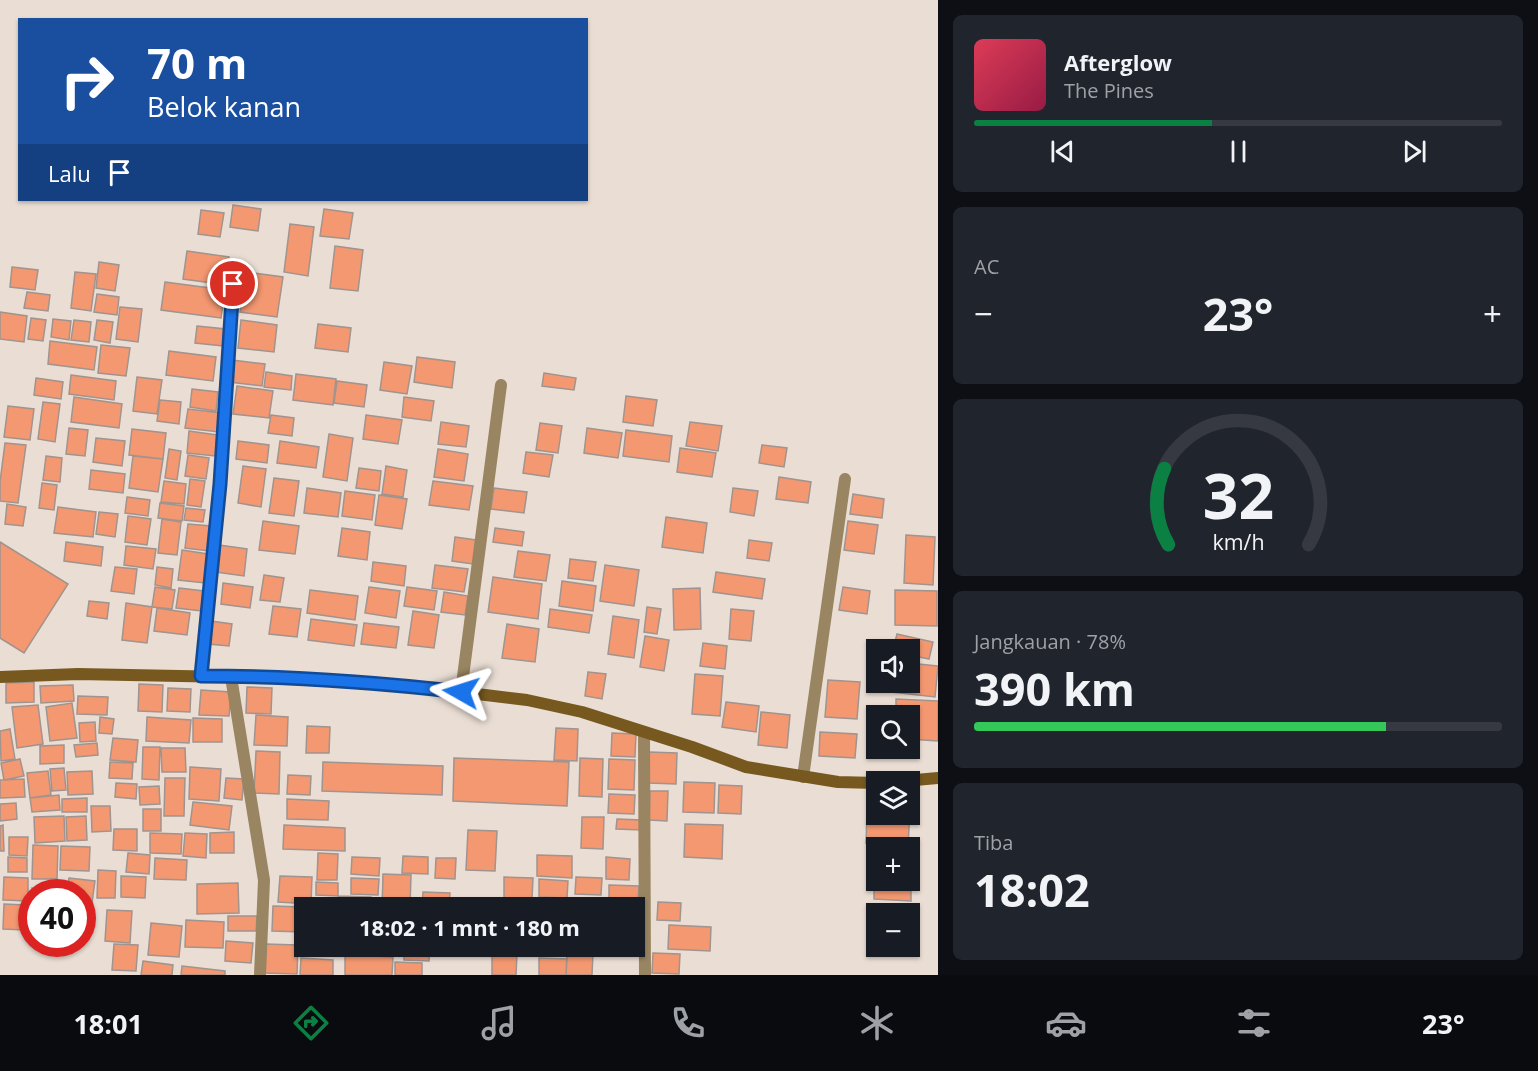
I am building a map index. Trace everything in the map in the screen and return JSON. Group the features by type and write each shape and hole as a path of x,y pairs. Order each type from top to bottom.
{"street":[{"path":"201,676 219,495 235,266"},
{"path":"461,692 501,385"},
{"path":"803,777 845,479"},
{"path":"0,677 201,676 379,683 527,700 582,712 746,767 838,782 866,783"},
{"path":"231,677 264,880 260,975"},
{"path":"644,732 645,975"},
{"path":"920,780 938,778"}],"building":[{"path":"233,205 261,209 258,231 230,227"},
{"path":"324,209 353,213 349,239 320,236"},
{"path":"201,210 224,213 220,237 198,234"},
{"path":"290,224 314,227 308,276 284,272"},
{"path":"335,246 363,250 358,291 330,288"},
{"path":"187,251 229,257 226,285 183,279"},
{"path":"99,262 119,265 115,291 96,288"},
{"path":"12,267 38,270 35,290 10,287"},
{"path":"75,272 96,274 91,311 71,308"},
{"path":"246,272 283,277 277,317 240,312"},
{"path":"165,282 225,290 221,318 161,310"},
{"path":"27,292 50,295 48,311 24,308"},
{"path":"97,294 119,297 117,315 94,312"},
{"path":"120,307 142,309 138,342 116,339"},
{"path":"0,312 27,316 24,342 0,339"},
{"path":"31,318 46,320 43,341 28,339"},
{"path":"53,319 71,321 69,340 51,337"},
{"path":"74,320 91,322 89,342 71,340"},
{"path":"97,320 113,322 110,343 94,340"},
{"path":"241,320 277,325 274,352 238,348"},
{"path":"318,324 351,328 348,352 315,348"},
{"path":"197,326 226,329 223,346 195,343"},
{"path":"50,341 97,347 94,370 48,364"},
{"path":"101,345 130,348 126,376 98,373"},
{"path":"169,351 216,357 213,381 166,375"},
{"path":"417,357 455,362 452,388 414,382"},
{"path":"232,360 265,364 262,386 229,382"},
{"path":"384,362 412,366 407,394 380,390"},
{"path":"266,372 292,376 291,390 264,387"},
{"path":"544,373 576,378 574,390 542,386"},
{"path":"296,374 336,379 333,405 293,400"},
{"path":"71,375 116,381 114,400 69,394"},
{"path":"137,377 162,380 157,414 133,411"},
{"path":"36,378 63,382 61,399 34,395"},
{"path":"337,381 367,385 364,407 334,403"},
{"path":"237,386 273,391 269,418 233,414"},
{"path":"192,389 218,392 216,411 190,407"},
{"path":"626,396 657,400 653,426 623,422"},
{"path":"74,397 122,404 119,428 71,422"},
{"path":"404,397 434,401 431,421 402,417"},
{"path":"160,400 181,402 179,424 157,421"},
{"path":"43,402 60,404 55,442 38,439"},
{"path":"8,406 34,409 30,440 4,437"},
{"path":"188,409 221,413 219,432 185,428"},
{"path":"271,415 294,418 292,436 268,433"},
{"path":"366,415 402,420 398,444 363,439"},
{"path":"441,422 469,426 466,447 438,444"},
{"path":"690,422 722,426 718,451 686,446"},
{"path":"540,423 562,426 558,453 536,450"},
{"path":"69,428 88,430 85,456 66,454"},
{"path":"587,428 622,433 618,458 584,453"},
{"path":"132,429 166,433 163,459 129,455"},
{"path":"626,430 672,436 669,462 623,456"},
{"path":"189,431 217,435 215,456 187,453"},
{"path":"329,434 353,438 347,481 323,477"},
{"path":"96,438 125,441 122,466 93,462"},
{"path":"238,441 269,445 267,463 236,459"},
{"path":"280,441 319,447 316,468 277,463"},
{"path":"5,443 26,445 18,503 0,501"},
{"path":"762,445 787,448 784,467 759,463"},
{"path":"680,448 716,453 712,477 677,472"},
{"path":"169,449 181,451 177,480 165,478"},
{"path":"438,449 468,454 464,481 434,477"},
{"path":"526,452 553,455 549,477 523,473"},
{"path":"188,455 209,458 206,479 185,476"},
{"path":"46,456 62,458 60,482 43,480"},
{"path":"133,456 163,459 158,492 129,488"},
{"path":"243,466 266,469 261,507 238,503"},
{"path":"386,466 407,470 403,497 382,494"},
{"path":"359,468 381,471 379,491 356,488"},
{"path":"91,470 125,474 123,493 89,489"},
{"path":"779,477 811,482 808,503 776,499"},
{"path":"274,478 299,481 294,516 269,513"},
{"path":"190,479 205,481 201,507 187,505"},
{"path":"164,481 186,484 184,504 161,502"},
{"path":"433,481 473,486 469,510 429,505"},
{"path":"42,483 57,485 54,510 39,508"},
{"path":"307,488 341,493 338,517 304,513"},
{"path":"494,488 527,492 524,513 491,509"},
{"path":"733,488 758,491 754,516 730,512"},
{"path":"345,491 375,495 372,520 342,516"},
{"path":"853,494 884,499 882,518 850,514"},
{"path":"379,495 407,499 402,529 375,525"},
{"path":"127,497 150,500 148,516 125,513"},
{"path":"160,503 184,506 182,521 158,518"},
{"path":"7,504 26,507 23,526 5,524"},
{"path":"58,507 96,512 93,537 54,533"},
{"path":"186,508 205,510 203,522 184,520"},
{"path":"99,512 118,514 115,537 96,534"},
{"path":"128,516 151,519 147,545 125,542"},
{"path":"666,517 707,523 703,553 662,547"},
{"path":"162,519 181,522 177,555 158,553"},
{"path":"263,521 299,526 295,554 259,550"},
{"path":"848,521 878,525 874,554 844,550"},
{"path":"188,524 211,526 209,551 185,548"},
{"path":"342,528 370,532 367,560 338,556"},
{"path":"495,528 524,532 522,546 493,542"},
{"path":"906,535 935,537 933,585 904,583"},
{"path":"455,537 476,540 473,564 452,561"},
{"path":"749,540 772,543 769,561 747,558"},
{"path":"0,542 68,584 24,653 0,638"},
{"path":"66,542 103,547 101,566 64,561"},
{"path":"219,545 247,549 244,576 216,572"},
{"path":"126,546 156,549 153,569 124,565"},
{"path":"182,550 208,554 205,583 178,580"},
{"path":"518,551 550,555 546,581 514,577"},
{"path":"570,559 596,562 593,581 568,578"},
{"path":"373,562 406,566 404,586 371,581"},
{"path":"435,565 468,569 464,592 432,588"},
{"path":"605,565 639,570 634,606 600,601"},
{"path":"115,567 137,569 134,594 111,591"},
{"path":"157,567 173,569 171,588 155,585"},
{"path":"716,572 765,579 762,599 713,592"},
{"path":"264,575 284,578 280,602 260,600"},
{"path":"493,577 542,584 538,619 488,612"},
{"path":"562,581 596,586 593,611 559,606"},
{"path":"223,583 253,587 250,608 221,604"},
{"path":"155,587 175,590 172,609 152,607"},
{"path":"369,587 400,591 396,618 365,613"},
{"path":"407,587 437,591 434,610 404,606"},
{"path":"843,587 870,591 867,614 839,610"},
{"path":"179,588 204,591 202,611 176,608"},
{"path":"700,588 701,629 674,630 673,589"},
{"path":"310,590 358,596 355,620 307,613"},
{"path":"895,590 937,591 937,626 895,625"},
{"path":"444,592 468,596 465,615 441,612"},
{"path":"89,601 109,603 107,619 87,616"},
{"path":"126,603 152,607 147,643 122,640"},
{"path":"273,606 301,609 297,637 269,634"},
{"path":"647,607 661,609 657,634 644,632"},
{"path":"157,608 190,613 187,635 154,631"},
{"path":"550,609 592,615 589,633 548,627"},
{"path":"731,609 754,611 751,641 729,639"},
{"path":"413,611 439,615 434,648 408,645"},
{"path":"613,616 639,620 634,658 608,654"},
{"path":"311,619 357,625 354,646 308,640"},
{"path":"211,621 232,624 229,646 208,644"},
{"path":"364,623 399,627 396,648 361,644"},
{"path":"507,624 539,629 535,662 502,658"},
{"path":"897,634 920,639 896,639"},
{"path":"645,636 669,640 664,671 640,667"},
{"path":"920,639 933,642 929,659 920,657"},
{"path":"703,643 727,646 725,669 700,666"},
{"path":"920,664 938,666 935,697 900,693 920,693"},
{"path":"588,672 606,674 602,699 585,696"},
{"path":"695,674 723,676 720,716 692,714"},
{"path":"828,680 860,682 857,719 825,717"},
{"path":"34,682 34,702 6,703 6,683"},
{"path":"139,684 163,685 162,712 138,711"},
{"path":"73,685 74,701 41,703 40,686"},
{"path":"247,687 272,688 271,714 246,713"},
{"path":"168,688 191,689 190,712 167,711"},
{"path":"201,690 231,692 229,716 199,715"},
{"path":"78,696 108,697 107,715 77,714"},
{"path":"896,699 938,701 938,741 920,740 920,705 896,705"},
{"path":"726,702 759,706 756,732 722,727"},
{"path":"72,703 77,738 50,741 46,707"},
{"path":"38,705 43,744 17,748 12,707"},
{"path":"761,712 790,715 787,748 758,745"},
{"path":"256,715 288,717 287,746 254,745"},
{"path":"100,717 114,719 112,734 99,733"},
{"path":"147,717 191,720 189,743 146,741"},
{"path":"193,718 222,719 222,742 193,742"},
{"path":"95,722 96,741 80,742 79,723"},
{"path":"307,726 330,727 329,753 306,753"},
{"path":"556,728 578,729 577,761 554,760"},
{"path":"10,729 15,759 1,761 0,731"},
{"path":"820,732 857,734 855,758 819,756"},
{"path":"612,733 636,734 635,757 611,756"},
{"path":"113,738 138,740 136,762 110,760"},
{"path":"97,743 98,755 76,757 74,745"},
{"path":"64,745 64,763 40,764 40,746"},
{"path":"143,747 160,747 159,780 142,779"},
{"path":"161,748 185,748 186,772 162,772"},
{"path":"256,751 280,752 279,794 254,793"},
{"path":"649,752 677,753 676,784 648,783"},
{"path":"454,758 569,762 567,806 453,801"},
{"path":"580,758 603,759 602,797 579,796"},
{"path":"20,759 24,776 4,780 1,763"},
{"path":"609,759 635,760 634,790 608,789"},
{"path":"110,762 133,763 132,779 109,778"},
{"path":"323,762 443,766 442,795 322,791"},
{"path":"190,767 221,769 219,801 189,799"},
{"path":"64,768 66,790 52,791 50,769"},
{"path":"48,771 51,795 30,798 27,773"},
{"path":"92,771 93,794 68,795 67,772"},
{"path":"288,775 311,776 310,795 287,794"},
{"path":"165,778 185,778 184,816 164,816"},
{"path":"226,778 244,779 242,800 224,798"},
{"path":"24,779 25,797 0,798 0,780"},
{"path":"684,782 715,783 714,813 683,812"},
{"path":"116,783 137,784 136,799 115,797"},
{"path":"719,785 742,786 741,814 718,813"},
{"path":"159,786 160,804 140,805 139,787"},
{"path":"650,791 668,791 667,821 649,820"},
{"path":"609,794 635,795 634,814 608,813"},
{"path":"59,795 60,810 32,812 30,798"},
{"path":"87,798 87,812 62,812 62,799"},
{"path":"287,799 329,801 328,820 287,819"},
{"path":"193,802 232,806 229,830 190,825"},
{"path":"16,803 17,819 0,821 0,804"},
{"path":"91,806 110,806 111,831 92,832"},
{"path":"143,809 161,809 161,831 143,831"},
{"path":"64,816 65,841 35,843 34,817"},
{"path":"86,816 87,840 67,841 66,817"},
{"path":"582,817 604,817 603,849 581,848"},
{"path":"617,819 642,820 642,830 616,829"},
{"path":"685,824 723,825 722,859 684,857"},
{"path":"3,825 4,851 0,851 0,826"},
{"path":"284,825 345,828 345,851 283,849"},
{"path":"867,825 909,825 908,837 866,837"},
{"path":"114,829 137,829 137,851 113,850"},
{"path":"468,830 497,831 495,871 466,870"},
{"path":"234,832 234,853 210,853 210,833"},
{"path":"150,833 182,834 181,854 150,853"},
{"path":"185,833 207,834 206,858 183,856"},
{"path":"9,837 28,837 27,856 9,855"},
{"path":"33,845 58,846 57,879 32,879"},
{"path":"61,846 90,847 89,871 60,870"},
{"path":"128,853 150,855 149,874 126,872"},
{"path":"318,853 338,854 337,880 317,880"},
{"path":"537,855 572,856 572,878 537,876"},
{"path":"403,856 428,857 428,874 402,873"},
{"path":"8,857 27,858 27,872 8,872"},
{"path":"352,857 380,858 379,876 351,874"},
{"path":"606,857 630,859 629,880 606,879"},
{"path":"155,858 187,860 186,880 154,879"},
{"path":"436,858 456,858 455,879 435,878"},
{"path":"98,870 116,871 115,898 97,898"},
{"path":"383,874 411,875 410,897 382,897"},
{"path":"121,876 146,877 145,898 121,897"},
{"path":"280,876 312,877 311,897 294,897 294,903 278,902"},
{"path":"4,877 28,878 18,879 18,901 3,900"},
{"path":"504,877 533,878 532,897 504,897"},
{"path":"576,877 602,878 601,895 575,894"},
{"path":"351,878 379,879 378,895 351,894"},
{"path":"539,879 568,881 567,897 539,897"},
{"path":"316,882 338,883 338,896 316,895"},
{"path":"238,883 239,913 197,914 197,884"},
{"path":"609,885 639,886 638,897 609,897"},
{"path":"874,891 911,891 911,901 874,899"},
{"path":"423,892 450,893 450,897 423,897"},
{"path":"658,902 681,903 680,921 657,920"},
{"path":"4,904 18,905 18,930 3,929"},
{"path":"273,906 294,907 294,932 272,931"},
{"path":"107,910 132,911 130,943 105,941"},
{"path":"228,916 257,916 256,931 228,931"},
{"path":"186,920 224,922 223,948 185,947"},
{"path":"151,923 182,926 179,957 148,955"},
{"path":"669,925 711,927 710,951 668,949"},
{"path":"226,941 253,943 251,963 225,961"},
{"path":"114,944 138,945 136,971 112,970"},
{"path":"265,944 294,945 294,957 298,957 297,974 264,973"},
{"path":"653,953 680,954 679,974 652,973"},
{"path":"345,957 393,957 392,975 345,975"},
{"path":"404,957 429,957 429,961 404,960"},
{"path":"492,957 517,957 516,975 492,975"},
{"path":"567,957 593,957 592,975 566,975"},
{"path":"301,958 333,960 333,975 300,975"},
{"path":"539,958 567,959 566,975 539,975"},
{"path":"143,961 173,965 172,975 141,975"},
{"path":"395,962 422,963 422,975 395,975"},
{"path":"182,966 225,971 225,975 181,975"}],"route":[{"path":"233,284 220,484 201,676 379,683 461,692"}]}
